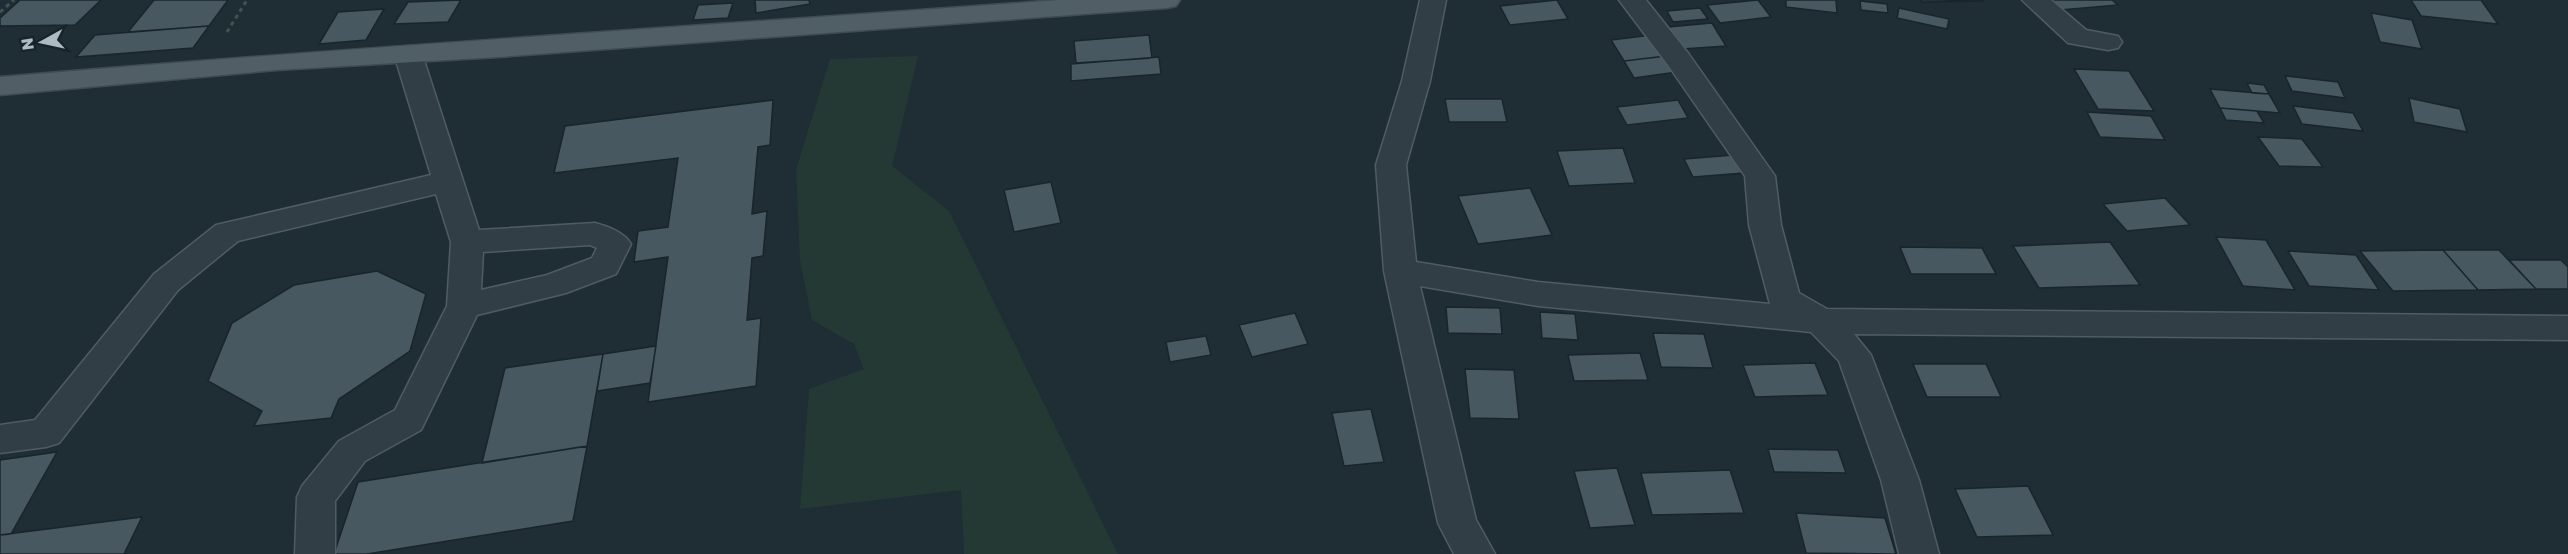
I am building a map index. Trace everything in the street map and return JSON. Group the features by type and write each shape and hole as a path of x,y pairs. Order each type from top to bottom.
{"main road":[{"path":"0,86 265,63 1167,0"}],"street":[{"path":"1433,0 1416,81 1391,165 1401,271 1457,524 1475,554"},
{"path":"1632,0 1678,59 1760,176 1766,225 1784,300 1821,321 1854,355 1900,480 1919,554"},
{"path":"2035,0 2078,38 2108,42"},
{"path":"315,554 316,497 352,451 408,420 464,306 467,242 408,54"},
{"path":"0,439 46,433 166,282 227,233 448,181"},
{"path":"464,306 554,285 604,266 615,244 595,234 467,242"},
{"path":"1401,271 1538,294 1821,321 2568,328"}],"path":[{"path":"0,12 14,0"}],"green space":[{"path":"918,56 892,166 949,211 1118,554 964,554 961,490 800,509 809,389 864,369 854,344 812,320 800,260 796,170 830,59"}],"building":[{"path":"20,0 101,0 75,25 0,26 0,18"},
{"path":"154,0 228,0 209,26 128,32"},
{"path":"461,0 448,22 394,24 408,2"},
{"path":"755,0 809,0 810,4 756,13"},
{"path":"1557,0 1568,19 1510,25 1500,6"},
{"path":"1758,0 1771,17 1720,23 1707,5"},
{"path":"1786,0 1836,0 1837,13 1786,7"},
{"path":"1920,0 1982,0 1983,1 1922,2"},
{"path":"2051,0 2112,0 2118,5 2060,10"},
{"path":"2411,0 2481,0 2498,24 2421,16"},
{"path":"1860,1 1887,4 1888,13 1861,10"},
{"path":"733,3 728,18 693,20 698,5"},
{"path":"1700,8 1708,19 1673,22 1667,11"},
{"path":"1899,8 1949,19 1947,29 1897,18"},
{"path":"384,9 366,40 319,44 338,12"},
{"path":"2371,13 2412,20 2422,49 2380,42"},
{"path":"1712,23 1726,46 1682,49 1668,27"},
{"path":"209,26 193,48 76,57 95,35"},
{"path":"1149,35 1152,58 1076,63 1074,41"},
{"path":"1652,35 1666,56 1624,61 1611,40"},
{"path":"1666,56 1677,72 1634,78 1624,61"},
{"path":"1159,57 1161,74 1071,81 1071,64"},
{"path":"2074,69 2129,71 2154,111 2098,109"},
{"path":"2285,76 2338,82 2345,98 2292,91"},
{"path":"2247,83 2264,85 2269,94 2252,93"},
{"path":"2210,89 2269,94 2280,113 2220,108"},
{"path":"2409,98 2460,109 2467,132 2414,122"},
{"path":"1445,99 1502,99 1507,122 1449,122"},
{"path":"773,100 770,145 758,147 752,214 767,211 763,256 752,258 747,320 761,318 756,386 648,402 668,257 634,262 638,231 668,227 678,158 554,173 565,126"},
{"path":"1678,100 1688,118 1627,125 1617,107"},
{"path":"2293,106 2353,113 2363,131 2302,124"},
{"path":"2220,108 2257,111 2264,123 2226,120"},
{"path":"2087,112 2151,116 2165,140 2100,137"},
{"path":"2258,137 2302,139 2323,167 2279,166"},
{"path":"1623,148 1635,183 1569,186 1557,151"},
{"path":"1734,155 1744,173 1693,177 1684,159"},
{"path":"1051,182 1061,223 1014,232 1004,190"},
{"path":"1530,188 1552,235 1478,244 1458,196"},
{"path":"2165,198 2190,225 2127,231 2103,204"},
{"path":"2216,237 2266,240 2295,290 2243,286"},
{"path":"2110,242 2140,285 2039,288 2013,246"},
{"path":"1900,247 1982,248 1996,274 1911,274"},
{"path":"2443,250 2478,290 2393,291 2360,251"},
{"path":"2443,250 2499,250 2536,289 2478,290"},
{"path":"2288,251 2356,255 2379,290 2309,286"},
{"path":"2509,260 2561,260 2568,267 2568,289 2536,289"},
{"path":"377,271 426,294 410,351 339,399 331,418 254,426 262,411 208,381 232,323 294,285"},
{"path":"1446,307 1500,308 1502,334 1448,333"},
{"path":"1540,312 1575,314 1578,340 1542,338"},
{"path":"1295,313 1308,344 1252,357 1239,325"},
{"path":"1653,333 1704,334 1713,368 1661,367"},
{"path":"1206,336 1211,355 1170,362 1166,342"},
{"path":"656,346 650,383 597,391 603,354"},
{"path":"1640,353 1648,380 1574,381 1568,355"},
{"path":"603,354 587,446 482,463 505,368"},
{"path":"1815,363 1828,395 1755,397 1743,365"},
{"path":"1913,364 1986,364 2001,397 1927,397"},
{"path":"1465,369 1514,370 1519,419 1470,418"},
{"path":"1371,409 1384,462 1344,466 1332,413"},
{"path":"587,446 573,521 367,554 334,554 358,482"},
{"path":"1768,449 1838,450 1846,473 1774,472"},
{"path":"57,452 11,534 0,535 0,460"},
{"path":"1617,468 1635,525 1590,528 1574,471"},
{"path":"1730,470 1744,513 1652,515 1641,473"},
{"path":"2028,486 2053,535 1977,537 1955,489"},
{"path":"1796,513 1885,518 1896,554 1806,553"},
{"path":"142,517 124,554 0,554 0,535"}]}
